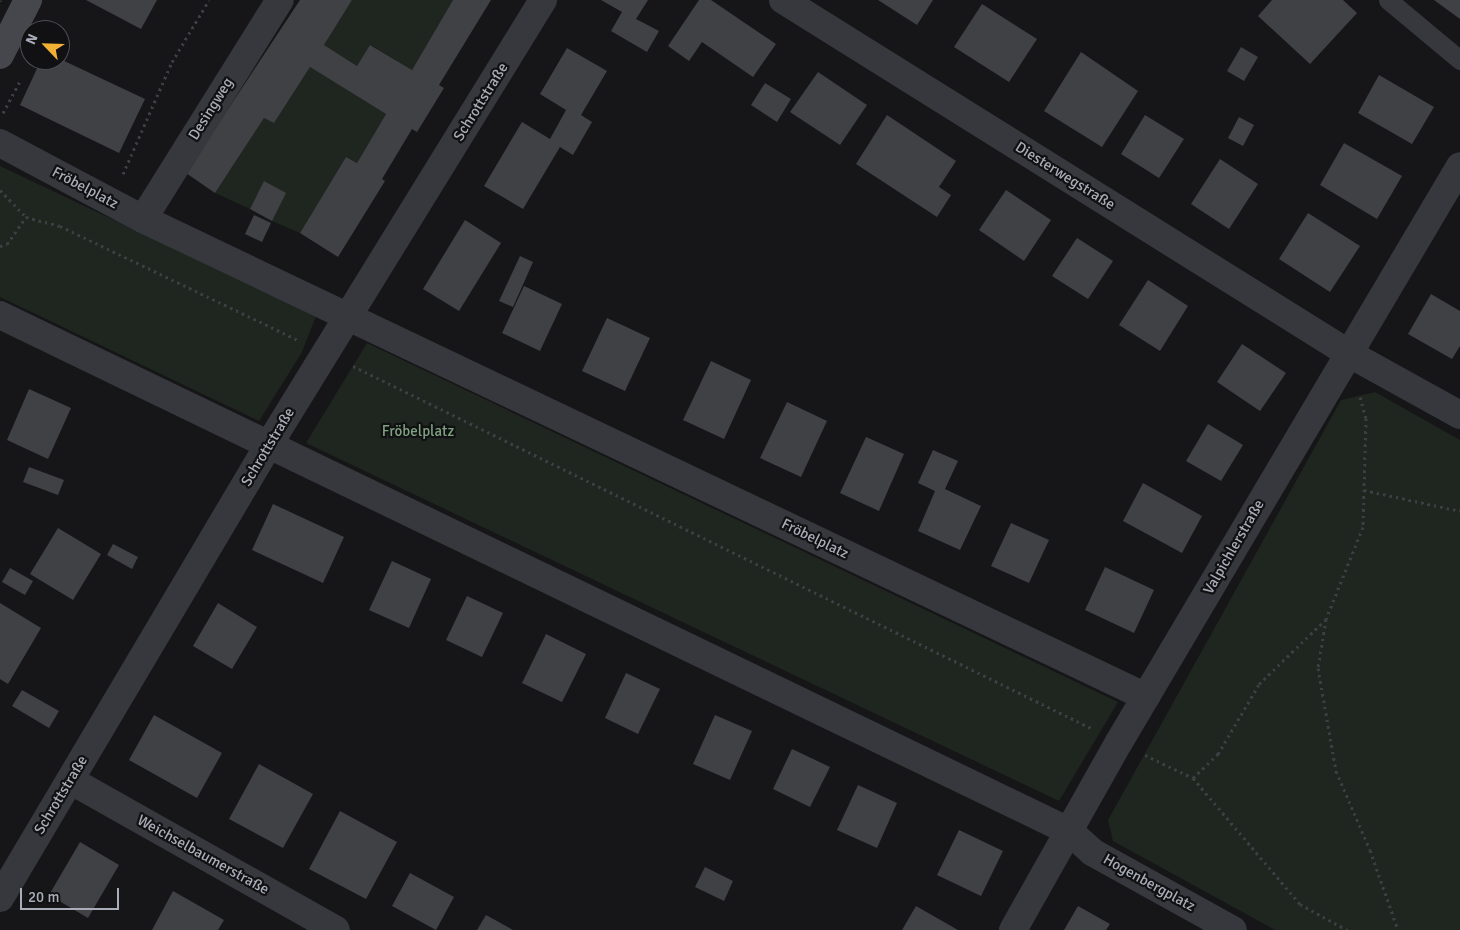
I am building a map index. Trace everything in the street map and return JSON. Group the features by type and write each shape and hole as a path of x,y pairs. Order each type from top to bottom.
{"main road":[{"path":"0,55 28,0"}],"street":[{"name":"Desingweg","path":"142,219 280,0"},
{"name":"Schrottstraße","path":"0,898 268,446 543,0"},
{"name":"Diesterwegstraße","path":"783,0 1348,353"},
{"name":"Fröbelplatz","path":"0,143 142,219 1146,697"},
{"name":"Valpichlerstraße","path":"1013,930 1119,742 1460,166"},
{"path":"0,315 1069,831"},
{"path":"1348,353 1460,415"},
{"name":"Weichselbaumerstraße","path":"70,780 336,930"},
{"name":"Hogenbergplatz","path":"1069,831 1092,852 1234,930"}],"lane":[{"path":"1388,0 1460,60"}],"path":[{"path":"120,183 172,62 209,0"},
{"path":"0,118 22,76"},
{"path":"0,190 26,217 60,226 325,353 1193,778 1300,904 1347,930"},
{"path":"0,246 7,244 26,217"},
{"path":"1366,418 1363,527 1326,619 1318,668 1336,772 1370,850 1398,930"},
{"path":"1364,490 1460,511"},
{"path":"1193,778 1218,754 1258,684 1326,619"}],"green space":[{"path":"352,0 453,0 412,70 371,45 357,66 324,45"},
{"path":"310,67 386,114 357,163 346,157 300,233 272,221 264,182 250,209 215,193 264,118 274,123"},
{"path":"0,166 316,316 302,352 259,421 0,297"},
{"name":"Fröbelplatz","path":"367,343 1118,702 1059,801 306,443"},
{"path":"1375,392 1460,440 1460,930 1275,930 1113,841 1108,820 1341,400"}],"building":[{"path":"86,0 157,0 141,29"},
{"path":"300,0 352,0 324,45 357,66 370,45 412,70 453,0 491,0 439,85 444,88 417,132 412,129 382,179 385,181 338,257 300,233 346,157 357,163 386,114 310,67 274,123 264,118 215,193 186,173"},
{"path":"601,0 648,0 636,19 659,31 647,52 611,31 622,12"},
{"path":"699,0 711,0 776,44 753,77 702,42 689,61 668,46"},
{"path":"878,0 933,0 917,25"},
{"path":"1272,0 1343,0 1357,13 1310,64 1258,16"},
{"path":"1434,0 1460,0 1460,19"},
{"path":"982,4 1037,39 1009,82 954,47"},
{"path":"1241,47 1258,57 1244,81 1227,71"},
{"path":"567,48 607,71 581,115 592,122 573,155 560,147 523,209 484,186 522,122 550,139 566,110 540,94"},
{"path":"1081,52 1138,91 1102,147 1044,111"},
{"path":"70,64 145,99 119,153 20,105 36,70 70,70"},
{"path":"818,72 867,105 840,145 790,112"},
{"path":"1379,75 1434,107 1412,144 1358,113"},
{"path":"765,83 791,99 777,122 751,105"},
{"path":"887,115 956,161 939,187 951,195 937,217 856,164"},
{"path":"1145,115 1184,139 1159,178 1121,154"},
{"path":"1239,117 1254,125 1243,146 1228,138"},
{"path":"1344,143 1402,176 1377,219 1320,185"},
{"path":"1220,159 1258,184 1229,229 1191,204"},
{"path":"264,181 286,193 272,221 250,209"},
{"path":"1006,190 1051,220 1024,261 979,230"},
{"path":"1308,213 1360,246 1330,292 1279,259"},
{"path":"254,215 271,223 262,242 245,234"},
{"path":"465,220 501,243 459,311 423,289"},
{"path":"1077,238 1113,261 1088,299 1052,276"},
{"path":"520,256 533,262 513,307 499,301"},
{"path":"1148,280 1188,306 1160,351 1119,325"},
{"path":"524,286 562,304 540,351 502,333"},
{"path":"1431,294 1460,311 1460,346 1452,359 1408,334"},
{"path":"607,318 650,338 625,391 582,371"},
{"path":"1242,344 1286,373 1260,411 1217,382"},
{"path":"711,361 751,380 724,439 683,420"},
{"path":"29,389 71,408 48,459 7,440"},
{"path":"787,402 827,421 801,477 760,458"},
{"path":"1208,424 1243,445 1221,481 1186,461"},
{"path":"866,437 904,454 879,511 840,493"},
{"path":"933,450 958,461 945,489 981,506 960,550 918,531 935,491 918,483"},
{"path":"29,467 64,480 58,495 23,482"},
{"path":"1143,483 1202,516 1182,553 1123,521"},
{"path":"273,504 344,537 323,583 252,550"},
{"path":"1011,523 1049,540 1029,583 991,566"},
{"path":"58,528 101,554 73,600 30,574"},
{"path":"113,544 138,557 132,569 107,555"},
{"path":"392,561 431,579 409,628 369,610"},
{"path":"1105,567 1154,590 1134,633 1085,610"},
{"path":"10,568 33,581 25,595 2,582"},
{"path":"467,596 503,613 482,657 446,640"},
{"path":"0,603 41,628 8,684 0,679"},
{"path":"218,603 257,627 232,669 193,646"},
{"path":"546,634 586,654 562,702 522,683"},
{"path":"626,673 660,689 638,734 605,718"},
{"path":"22,690 59,711 49,728 12,706"},
{"path":"154,715 222,753 197,798 129,760"},
{"path":"715,715 752,731 730,780 693,764"},
{"path":"792,749 830,767 810,807 773,789"},
{"path":"259,764 313,794 283,848 229,819"},
{"path":"858,785 897,803 877,848 837,830"},
{"path":"340,811 397,842 366,899 309,869"},
{"path":"959,830 1003,851 981,896 937,875"},
{"path":"80,842 119,865 88,918 49,895"},
{"path":"705,867 733,881 724,901 695,887"},
{"path":"410,873 454,897 436,930 392,906"},
{"path":"173,891 224,920 218,930 152,930"},
{"path":"916,906 958,930 902,930"},
{"path":"1078,906 1110,924 1106,930 1064,930"},
{"path":"486,915 513,930 477,930"}]}
